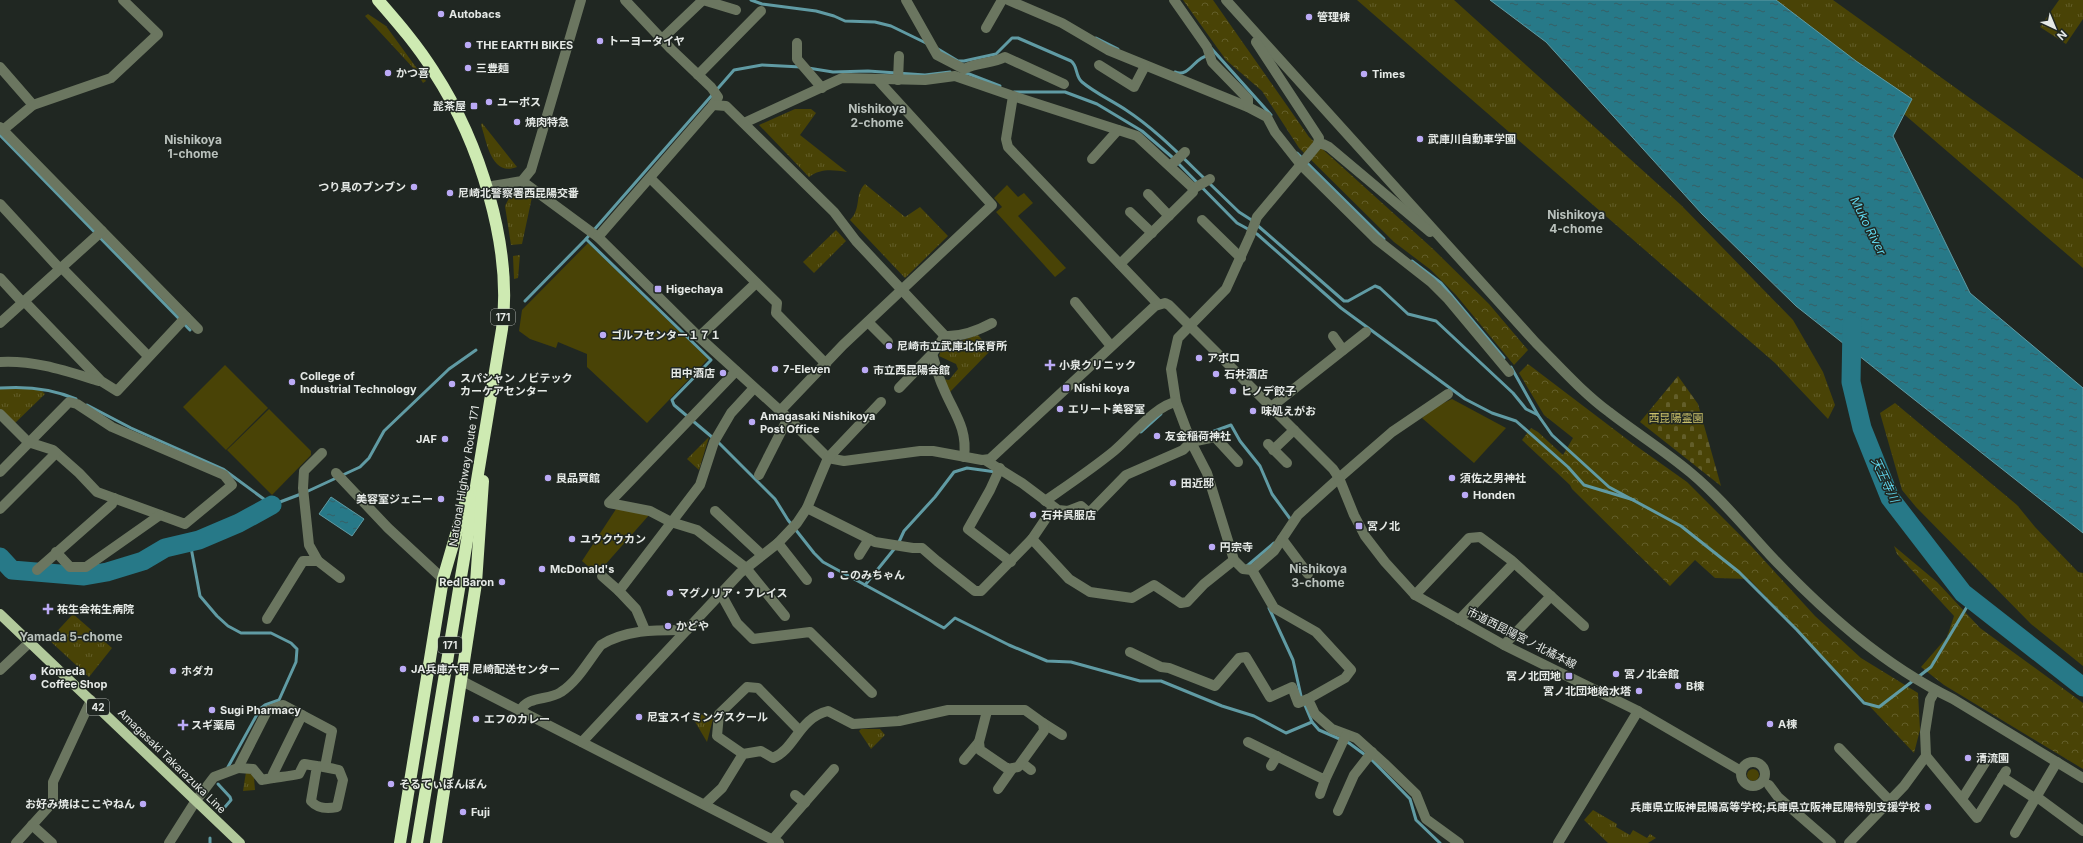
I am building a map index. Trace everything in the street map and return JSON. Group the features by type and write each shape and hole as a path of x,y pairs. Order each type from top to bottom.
{"highway":[{"name":"National Highway Route 171","path":"378,0 415,43 446,92 462,123 486,187 499,245 504,309 417,843"},
{"path":"400,843 443,579 482,448"},
{"path":"436,843 476,583 483,501 482,448"}],"main road":[{"name":"Amagasaki Takarazuka Line","path":"0,614 91,700 195,802 240,843"}],"street":[{"path":"123,0 158,34 112,78 33,104 2,128 198,329"},
{"path":"486,187 522,181 531,170 581,0"},
{"path":"598,237 713,105 718,97 715,92 671,49 663,38 625,0"},
{"path":"663,38 703,0 736,10"},
{"path":"906,0 936,53 955,71 1013,96 1142,139 1172,165 1193,189"},
{"path":"986,28 1002,0"},
{"path":"1008,0 1062,23 1108,50 1145,66 1248,103 1267,116 1275,132 1301,164 1391,252 1431,282 1448,298 1509,372"},
{"path":"1174,0 1207,47 1210,57 1248,103"},
{"path":"1226,0 1573,381 1607,412 1692,473 1731,511 1797,583 1859,640 1923,683 1953,699 2083,778"},
{"path":"698,75 761,11"},
{"path":"1246,22 1252,35 1319,138 1318,144 1257,217 1241,258 1226,289 1178,338 1171,370 1176,402 1191,442 1208,473 1234,560 1243,569 1252,570 1274,551 1298,515 1339,478 1392,432 1448,394"},
{"path":"796,43 797,59 819,85"},
{"path":"744,123 819,85 842,78 877,79 899,69 925,80 964,69 977,63 997,61 1005,57 1064,84"},
{"path":"1099,65 1134,87 1145,66"},
{"path":"0,67 33,104"},
{"path":"759,475 784,414 826,364 901,290 992,206 877,79"},
{"path":"986,460 995,456 1111,346 1158,304 1008,147 1006,139 1013,96"},
{"path":"713,105 726,106 834,212 856,241 945,336 954,337 978,330 992,323"},
{"path":"1092,159 1118,130"},
{"path":"1318,144 1323,144 1329,147 1426,230 1443,240"},
{"path":"1172,165 1185,152"},
{"path":"650,178 777,303 776,313 826,364"},
{"path":"1120,264 1193,192 1193,189 1210,179"},
{"path":"522,181 598,237 699,337 784,414 828,458 844,461 920,451 933,451 986,460 1000,468 1053,508 1068,511 1081,506 1089,513 1126,475 1183,450 1191,442 1215,437 1238,462"},
{"path":"1148,194 1169,216"},
{"path":"0,204 61,269 148,356"},
{"path":"1130,212 1152,233"},
{"path":"1202,220 1241,258"},
{"path":"0,323 102,231"},
{"path":"0,278 101,381 117,391 186,317"},
{"path":"699,337 756,283"},
{"path":"1075,302 1111,346"},
{"name":"市道西昆陽宮ノ北橘本線","path":"1158,304 1169,305 1333,469 1339,478 1356,520 1368,541 1415,595 1504,645 1638,711 1742,771"},
{"path":"868,322 888,342"},
{"path":"1271,407 1366,332"},
{"path":"899,388 932,354 945,336"},
{"path":"1333,336 1343,350"},
{"path":"932,354 942,387 961,425 966,442 964,457"},
{"path":"0,362 17,361 41,363 101,381"},
{"path":"736,371 609,503 650,511 671,522 697,530 746,568 785,616"},
{"path":"618,591 700,485 714,442 731,414 754,388"},
{"path":"0,414 28,442 56,453 79,473 97,492 185,524 232,485 224,475 112,427 77,404 69,402 28,442 0,472"},
{"path":"582,742 746,568 778,543 797,523 807,508 828,458 872,416 881,402"},
{"path":"1045,501 1114,451 1159,410 1169,403 1176,402"},
{"path":"1287,463 1270,447 1294,430"},
{"path":"0,509 16,495 56,453"},
{"path":"322,453 304,471 303,488 309,545 318,561 340,578"},
{"path":"1000,468 990,490 968,529 1010,562"},
{"path":"339,477 388,528 443,579"},
{"path":"37,570 112,504 114,498"},
{"path":"807,508 875,542 922,548 975,591 981,591 1032,539 1053,508"},
{"path":"715,511 762,555"},
{"path":"56,552 70,567 86,568 160,515"},
{"path":"1415,595 1469,538 1480,537 1514,563 1584,626"},
{"path":"859,555 869,539"},
{"path":"1032,539 1068,579 1090,592 1132,598 1154,585 1181,603 1187,602 1204,584 1234,560"},
{"path":"1282,540 1308,574"},
{"path":"778,543 807,580"},
{"path":"267,619 303,561 318,561"},
{"path":"1459,620 1514,563"},
{"path":"1130,652 1161,667 1169,668 1214,686 1240,658 1246,657 1270,697 1292,688 1298,703 1345,678 1351,670 1316,632 1274,608 1252,570"},
{"path":"602,576 636,609 645,630"},
{"path":"721,594 737,624 753,638 810,632 872,693"},
{"path":"1504,645 1551,596"},
{"path":"520,711 529,701 560,693 572,684 601,645 626,635 645,630 687,630"},
{"path":"0,670 30,642"},
{"path":"462,681 776,841 828,771"},
{"path":"799,730 758,688 746,687 719,714 717,736 743,754 760,751 773,758 781,755 799,730 819,714 828,711 853,724 899,721 948,710 1025,710 1062,735"},
{"path":"1936,691 1930,700 1925,732 1926,756 1977,818 2004,774 2036,798 2056,807 2082,828"},
{"path":"1308,698 1315,714 1332,730 1356,738 1369,756 1416,794 1426,819 1459,843"},
{"path":"16,843 53,802 53,782 91,700"},
{"path":"169,843 195,802 214,777 238,768 253,769 262,780 285,778 299,774 304,764 321,766 332,731 283,705 267,712 238,768"},
{"path":"987,711 979,742 980,750 1008,769 1018,767 1022,763 1044,731 1043,723"},
{"path":"1558,843 1638,711"},
{"path":"273,778 302,715"},
{"path":"1320,794 1346,735"},
{"path":"964,760 979,742"},
{"path":"1248,742 1325,780"},
{"path":"1839,748 1890,801"},
{"path":"704,804 722,788 743,754"},
{"path":"1271,766 1276,756"},
{"path":"1338,811 1354,775 1369,756"},
{"path":"1849,843 1904,786 1926,756"},
{"path":"1962,799 1988,758"},
{"path":"2015,833 2057,762"},
{"path":"1022,763 1031,770"},
{"path":"998,789 1012,769"},
{"path":"1768,785 1778,797 1831,843"},
{"path":"795,795 805,803"},
{"path":"32,825 52,843"}],"green space":[{"path":"1183,0 1213,0 1309,137 1432,248 1489,304 1528,350 1514,365 1456,295 1431,270 1394,242 1299,148 1262,91 1226,60"},
{"path":"1357,0 1454,0 1681,205 1793,320 1823,372 1835,405 1828,419 1775,363"},
{"path":"1752,0 1833,0 2083,179 2083,268 1898,109"},
{"path":"2059,0 2083,0 2083,19 2066,44 2040,27"},
{"path":"368,14 386,26 426,81 423,83 416,71 365,16"},
{"path":"795,109 811,109 816,113 800,135 847,172 832,170 823,171 809,177 759,125"},
{"path":"482,123 517,167 508,169 501,167 496,163 488,148 481,125"},
{"path":"865,184 905,217 920,207 948,236 905,278 850,220 856,211 860,193"},
{"path":"1007,185 1018,197 1024,193 1033,203 1018,216 1066,268 1055,277 996,212 1002,207 994,198"},
{"path":"521,193 532,197 522,244 511,245 505,206 510,196"},
{"path":"836,230 846,241 814,273 803,262"},
{"name":"ゴルフセンター１７１","path":"588,243 708,359 647,423 587,367 587,354 558,342 556,348 530,339 519,331 522,310"},
{"path":"520,255 518,278 514,279 513,256"},
{"path":"978,335 991,350 949,393 943,379 949,380 958,369 956,364 939,356 944,342 960,341"},
{"path":"1528,364 1632,443 1687,482 1752,547 1815,616 1861,658 1918,693 1920,730 1914,753 1749,579 1715,578 1695,560 1670,586 1572,489 1570,485 1522,440 1531,428 1538,432 1563,455 1573,438 1544,415 1519,373"},
{"path":"225,365 268,408 226,450 183,407"},
{"name":"西昆陽霊園","path":"1678,376 1698,404 1721,486 1640,422"},
{"path":"21,387 42,391 45,394 14,424 0,410 0,388"},
{"path":"1452,399 1506,428 1474,463 1422,418 1435,407"},
{"path":"1895,403 2017,505 2035,527 2078,572 2083,573 2083,666 2031,624 1916,507 1902,490 1880,413"},
{"path":"269,409 311,451 311,455 272,495 227,450"},
{"path":"709,437 699,470 687,459"},
{"path":"618,506 650,514 597,574 582,561"},
{"path":"1894,546 1937,582 1980,628 2083,703 2083,769 1944,685 1921,667 1947,637 1954,616 1897,554"},
{"path":"73,614 112,648 89,677 49,640"},
{"path":"702,714 713,719 707,742 694,720"},
{"path":"861,729 880,729 885,735 871,749 859,731"},
{"path":"1751,769 1755,769 1759,775 1755,781 1751,781 1747,777 1747,773"},
{"path":"249,771 254,778 255,790 243,791 246,772"},
{"path":"1593,810 1617,824 1616,827 1630,835 1633,830 1647,838 1650,834 1656,838 1648,843 1608,843 1584,820"}],"water":[{"name":"Muko River","path":"1490,0 1776,0 1856,61 1912,99 1893,136 1970,293 2083,388 2083,533 1796,306 1702,214 1546,42"},
{"path":"331,497 364,519 352,536 319,514"}],"waterway":[{"path":"751,0 762,4 816,11 845,21 875,22 891,26 928,44"},
{"path":"938,49 958,61 964,61 996,54 1012,38 1018,38 1071,61 1075,66 1078,77 1082,82 1092,90 1137,117 1205,179"},
{"path":"1096,38 1118,49"},
{"path":"1211,48 1271,115"},
{"path":"1175,72 1184,72 1203,57 1207,56"},
{"path":"525,301 586,239 734,70 762,65 801,67"},
{"path":"808,68 833,72 868,71 925,75 950,72"},
{"path":"962,73 969,74 1000,86"},
{"path":"1014,92 1065,92 1097,104 1142,131 1172,157 1237,223 1257,234 1341,308 1465,399 1492,413 1516,421 1568,467 1584,485 1634,500"},
{"path":"0,135 190,330"},
{"path":"1297,153 1384,239"},
{"path":"1209,183 1239,212 1253,221"},
{"path":"1257,225 1344,301 1348,301 1375,286 1380,288 1408,314 1436,321 1513,393 1526,409 1538,415"},
{"path":"586,239 711,360 672,400 674,405 719,443 775,499 788,520 823,562 944,628 955,618 1009,645 1047,661 1071,662 1140,681 1161,681 1222,706 1254,716 1286,733 1312,722 1319,730 1349,743 1372,760 1410,799 1416,820 1440,843"},
{"path":"1412,261 1441,283 1504,358"},
{"name":"天王寺川","path":"1852,325 1851,382 1862,428 1890,498 1963,593 2083,687"},
{"path":"306,492 360,467 369,458 384,431 449,369 476,350"},
{"path":"1511,367 1538,415 1552,435 1609,487 1681,526 1739,572 1797,630 1864,703 1879,707 1931,667 1971,600"},
{"path":"0,388 20,387 39,389 76,399"},
{"path":"87,405 131,428 223,469 272,505 301,494"},
{"path":"1141,432 1161,414"},
{"path":"1206,434 1231,425 1240,441 1260,466 1272,494 1291,520"},
{"path":"898,544 904,531 935,497 954,472 967,468 996,472"},
{"path":"0,557 12,570 84,576 107,572 143,561 165,548 199,540 239,523 272,505"},
{"path":"190,542 200,596 217,616 228,626 241,633 271,633 291,643 297,649 296,662 279,700 265,705 260,709 228,767"},
{"path":"1248,567 1247,566 1274,543"},
{"path":"865,585 895,548"},
{"path":"1269,608 1293,660 1301,696"},
{"path":"1304,703 1312,722"},
{"path":"218,784 231,800 225,807"},
{"path":"210,838 210,843"}],"place":[{"name":"Autobacs","path":"441,14"},
{"name":"管理棟","path":"1309,17"},
{"name":"トーヨータイヤ","path":"600,41"},
{"name":"THE EARTH BIKES","path":"468,45"},
{"name":"三豊麺","path":"468,68"},
{"name":"かつ喜","path":"388,73"},
{"name":"Times","path":"1364,74"},
{"name":"ユーポス","path":"489,102"},
{"name":"髭茶屋","path":"474,106"},
{"name":"焼肉特急","path":"517,122"},
{"name":"武庫川自動車学園","path":"1420,139"},
{"name":"つり具のブンブン","path":"414,187"},
{"name":"尼崎北警察署西昆陽交番","path":"450,193"},
{"name":"Higechaya","path":"658,289"},
{"name":"ゴルフセンター１７１","path":"603,335"},
{"name":"尼崎市立武庫北保育所","path":"889,346"},
{"name":"アポロ","path":"1199,358"},
{"name":"小泉クリニック","path":"1050,365"},
{"name":"7-Eleven","path":"775,369"},
{"name":"市立西昆陽会館","path":"865,370"},
{"name":"田中酒店","path":"723,373"},
{"name":"石井酒店","path":"1216,374"},
{"name":"College of Industrial Technology","path":"292,382"},
{"name":"スパシャン ノビテック カーケアセンター","path":"452,384"},
{"name":"Nishi koya","path":"1066,388"},
{"name":"ヒノデ餃子","path":"1233,391"},
{"name":"エリート美容室","path":"1060,409"},
{"name":"味処えがお","path":"1253,411"},
{"name":"Amagasaki Nishikoya Post Office","path":"752,422"},
{"name":"友金稲荷神社","path":"1157,436"},
{"name":"JAF","path":"445,439"},
{"name":"良品買館","path":"548,478"},
{"name":"須佐之男神社","path":"1452,478"},
{"name":"田近邸","path":"1173,483"},
{"name":"Honden","path":"1465,495"},
{"name":"美容室ジェニー","path":"441,499"},
{"name":"石井呉服店","path":"1033,515"},
{"name":"宮ノ北","path":"1359,526"},
{"name":"ユウクウカン","path":"572,539"},
{"name":"円宗寺","path":"1212,547"},
{"name":"McDonald's","path":"542,569"},
{"name":"このみちゃん","path":"831,575"},
{"name":"Red Baron","path":"502,582"},
{"name":"マグノリア・プレイス","path":"670,593"},
{"name":"祐生会祐生病院","path":"48,609"},
{"name":"かどや","path":"668,626"},
{"name":"JA兵庫六甲 尼崎配送センター","path":"403,669"},
{"name":"ホダカ","path":"173,671"},
{"name":"宮ノ北会館","path":"1616,674"},
{"name":"宮ノ北団地","path":"1569,676"},
{"name":"Komeda Coffee Shop","path":"33,677"},
{"name":"B棟","path":"1678,686"},
{"name":"宮ノ北団地給水塔","path":"1639,691"},
{"name":"Sugi Pharmacy","path":"212,710"},
{"name":"尼宝スイミングスクール","path":"639,717"},
{"name":"エフのカレー","path":"476,719"},
{"name":"A棟","path":"1770,724"},
{"name":"スギ薬局","path":"183,725"},
{"name":"清流園","path":"1968,758"},
{"name":"そるてぃぼんぼん","path":"391,784"},
{"name":"お好み焼はここやねん","path":"143,804"},
{"name":"兵庫県立阪神昆陽高等学校;兵庫県立阪神昆陽特別支援学校","path":"1928,807"},
{"name":"Fuji","path":"463,812"}],"district":[{"name":"Nishikoya 2-chome","path":"877,116"},
{"name":"Nishikoya 1-chome","path":"193,147"},
{"name":"Nishikoya 4-chome","path":"1576,222"},
{"name":"Nishikoya 3-chome","path":"1318,576"},
{"name":"Yamada 5-chome","path":"71,637"}]}
